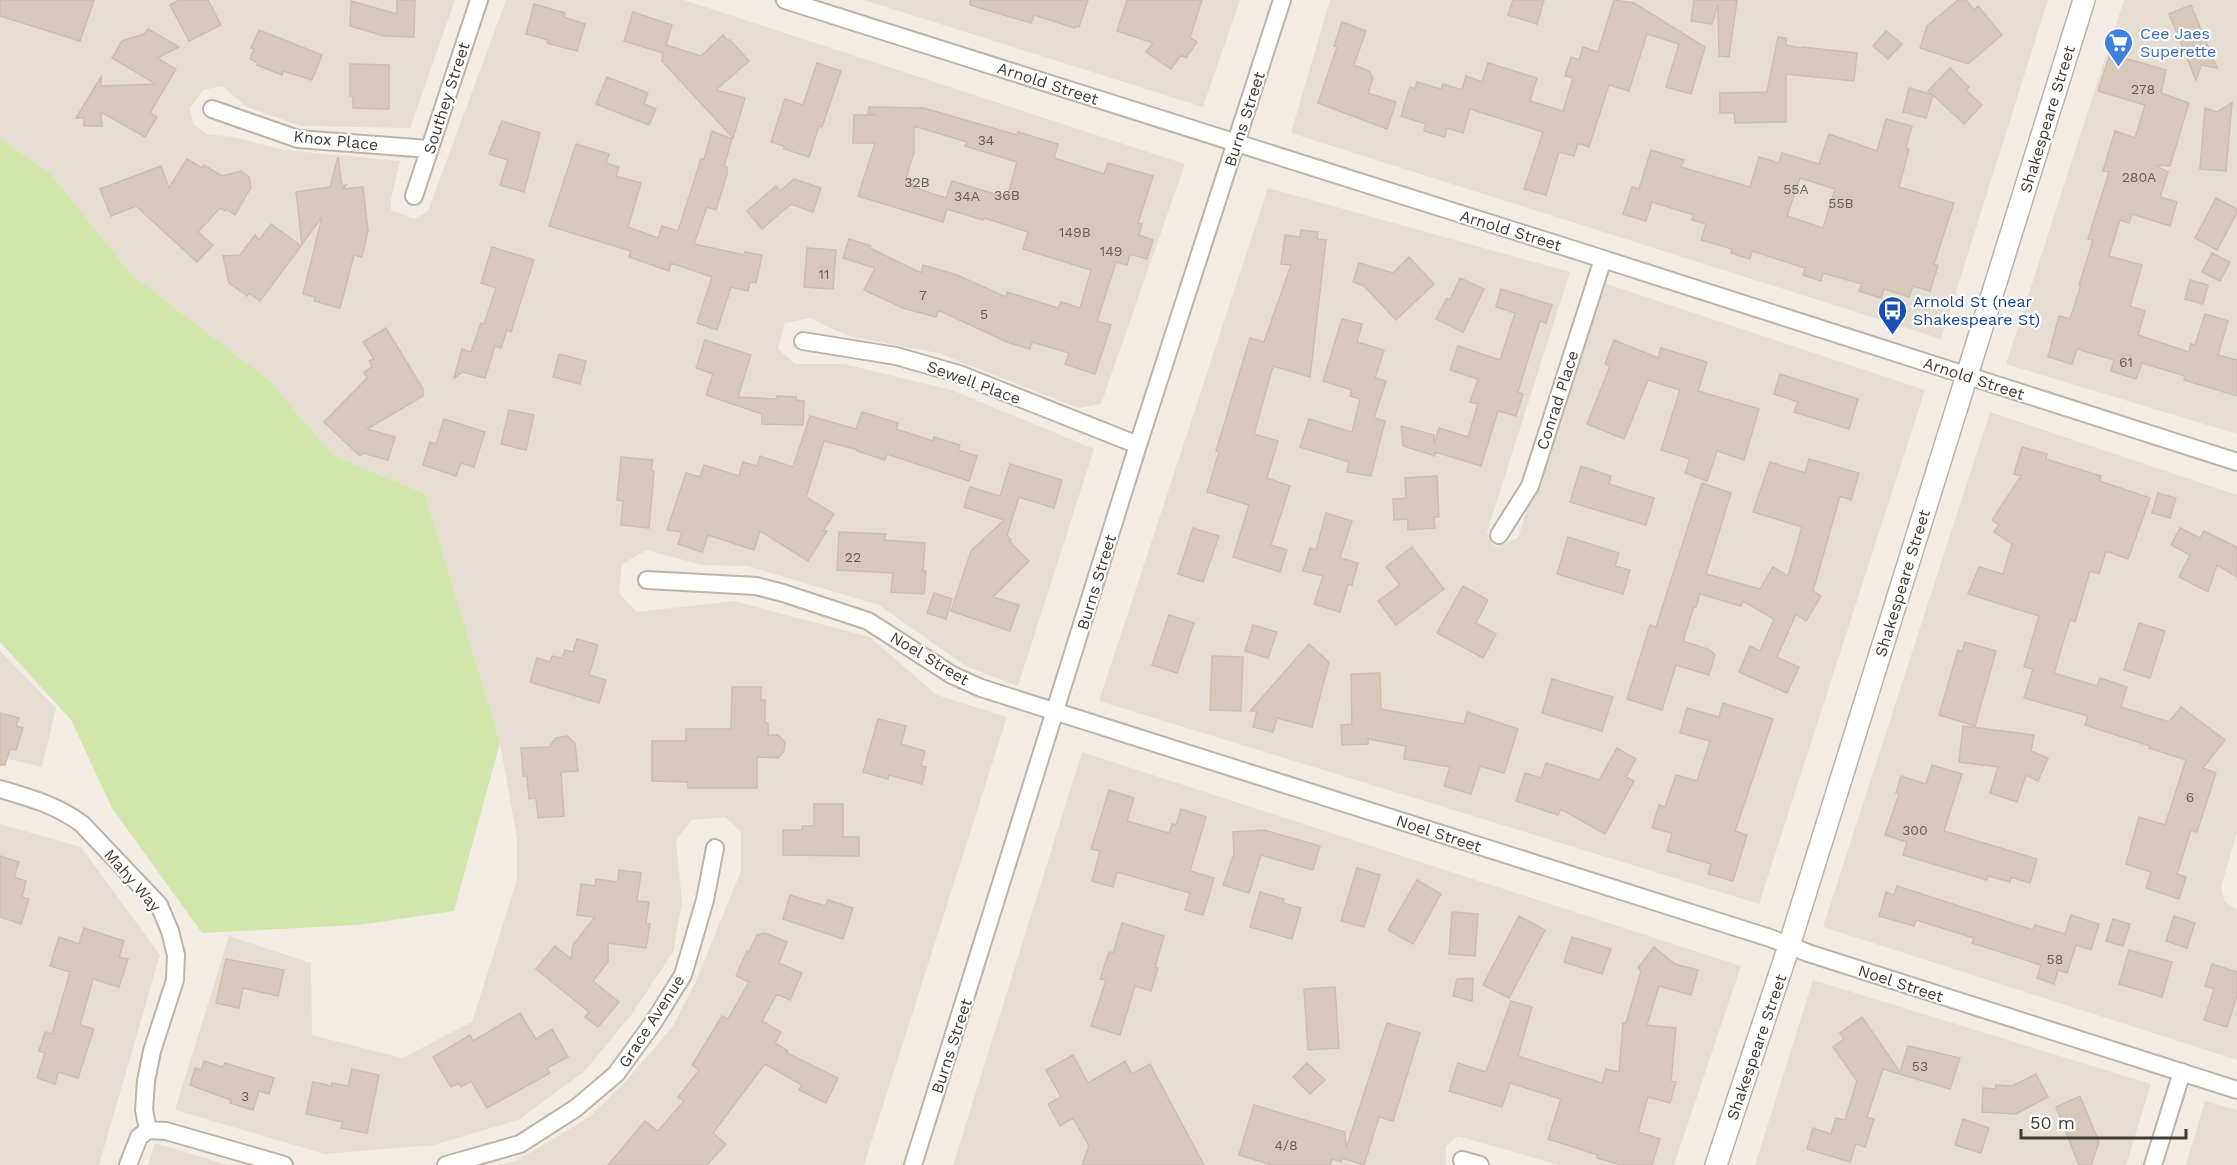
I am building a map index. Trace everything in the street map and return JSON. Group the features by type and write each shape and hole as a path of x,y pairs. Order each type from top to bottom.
{"street":[{"name":"Southey Street","path":"414,196 479,0"},
{"name":"Arnold Street","path":"785,0 2237,462"},
{"name":"Burns Street","path":"914,1165 1138,445 1281,0"},
{"name":"Shakespeare Street","path":"1716,1165 1789,946 2084,0"},
{"name":"Knox Place","path":"212,109 298,139 429,149"},
{"name":"Conrad Place","path":"1499,535 1530,486 1603,259"},
{"name":"Sewell Place","path":"803,341 896,356 959,374 1138,445"},
{"name":"Noel Street","path":"647,580 756,586 783,593 868,621 967,682 2237,1090"},
{"name":"Mahy Way","path":"0,789 50,804 69,814 159,905 170,931 176,955 175,980 152,1051 146,1081 144,1110 148,1130"},
{"name":"Grace Avenue","path":"446,1165 519,1144 576,1108 616,1074 653,1023 683,975 705,900 715,849"},
{"path":"2153,1165 2182,1072"},
{"path":"128,1165 140,1137 148,1130 166,1131 284,1165"},
{"path":"1462,1160 1480,1165"}],"shaded area":[{"path":"0,0 455,0 410,128 301,126 247,107 222,86 203,90 190,108 193,124 206,134 234,137 284,150 400,161 391,199 391,210 414,219 428,211 506,0 684,0 1185,164 1101,404 1079,408 938,353 848,336 810,318 785,323 778,349 795,364 844,364 952,390 1094,449 1018,686 967,667 879,605 747,566 702,565 647,550 622,564 619,593 637,612 734,601 870,637 937,695 1007,717 864,1165 498,1165 516,1161 589,1117 626,1081 673,1026 695,983 741,871 741,832 725,817 692,820 676,840 682,902 673,952 632,1014 584,1072 518,1120 434,1145 325,1154 175,1110 229,936 311,963 312,1035 402,1058 472,1022 517,880 517,838 500,743 425,494 334,456 269,380 131,274 50,173 0,138"},
{"path":"864,0 1240,0 1203,107"},
{"path":"1330,0 2048,0 1941,339 1291,133"},
{"path":"2124,0 2237,0 2237,434 2006,364"},
{"path":"1268,188 1570,272 1487,532 1496,547 1518,538 1598,281 1925,390 1759,904 1099,701"},
{"path":"1990,412 2237,495 2237,832 2221,887 2225,902 2237,909 2237,1060 1823,927"},
{"path":"0,651 56,708 42,767 0,757"},
{"path":"1082,752 1741,966 1674,1165 1559,1165 1458,1136 1446,1146 1446,1165 953,1165"},
{"path":"0,824 81,847 160,955 99,1165 0,1165"},
{"path":"1813,980 2151,1084 2126,1165 1755,1165"},
{"path":"2205,1101 2237,1110 2237,1165 2186,1165"},
{"path":"155,1143 228,1165 148,1165"}],"green space":[{"path":"0,138 50,173 131,274 269,380 334,456 425,494 500,743 454,911 358,925 202,933 112,808 71,720 0,642"}],"building":[{"path":"0,0 94,0 80,41 0,16"},
{"path":"179,0 208,0 221,25 189,41 170,5"},
{"path":"397,0 415,0 414,37 384,36 350,26 351,1 397,14"},
{"path":"970,0 1088,0 1079,27 1075,28 1034,15 1031,23 970,5"},
{"path":"1127,0 1202,0 1190,38 1197,42 1186,58 1181,55 1171,69 1146,52 1153,43 1117,31"},
{"path":"1513,0 1544,0 1537,24 1508,15"},
{"path":"1614,0 1634,3 1705,47 1691,94 1666,87 1679,44 1647,34 1629,91 1609,85 1589,147 1578,143 1574,156 1559,152 1546,195 1524,189 1543,132 1470,109 1463,133 1447,128 1445,137 1424,131 1426,124 1401,116 1410,87 1415,89 1417,82 1441,89 1443,84 1462,90 1466,76 1482,82 1488,63 1537,78 1530,101 1563,111 1573,78 1565,76 1571,57 1579,60 1583,47 1598,52"},
{"path":"1694,0 1737,0 1729,57 1719,56 1718,5 1712,24 1691,21"},
{"path":"1958,0 1966,0 1974,10 1978,6 2002,35 1968,64 1920,48 1927,26"},
{"path":"534,4 565,13 564,17 585,24 577,51 547,43 548,40 526,34"},
{"path":"2191,5 2217,68 2201,65 2196,80 2169,14"},
{"path":"633,12 672,25 666,45 701,56 723,35 749,61 716,90 745,98 733,138 662,61 663,53 624,41"},
{"path":"1342,22 1366,31 1354,65 1369,71 1373,78 1368,93 1396,102 1387,129 1318,103 1337,47 1334,46"},
{"path":"148,29 179,47 157,58 176,69 150,113 157,117 145,137 101,112 102,126 84,126 84,118 76,118 101,77 101,86 156,84 112,58 122,41 144,34"},
{"path":"259,30 322,55 312,80 283,71 282,75 257,65 258,63 250,59 254,49 251,48"},
{"path":"1886,31 1902,44 1888,59 1873,46"},
{"path":"1778,37 1786,38 1786,45 1857,53 1854,81 1786,74 1786,122 1735,123 1734,113 1720,113 1720,93 1767,92"},
{"path":"2110,54 2166,70 2161,93 2189,103 2170,166 2155,165 2168,172 2160,197 2177,202 2170,226 2132,214 2129,223 2120,220 2109,256 2142,265 2130,306 2145,311 2138,335 2189,352 2191,344 2195,345 2205,314 2228,321 2218,355 2237,360 2237,396 2184,380 2185,376 2142,363 2136,379 2111,371 2114,360 2077,349 2072,364 2048,357 2059,316 2070,319 2081,285 2079,285 2093,240 2088,239 2109,172 2103,171 2115,131 2135,138 2145,105 2098,91"},
{"path":"817,63 841,71 809,157 771,142 785,99 803,105"},
{"path":"350,64 389,65 389,109 353,108 353,96 350,96"},
{"path":"1950,68 1969,87 1966,90 1982,105 1964,124 1928,91"},
{"path":"607,77 648,93 644,104 656,109 649,125 596,104"},
{"path":"1909,88 1933,95 1926,118 1903,112"},
{"path":"2232,103 2226,171 2200,169 2205,108 2217,112"},
{"path":"869,107 924,108 1017,135 1018,132 1058,144 1054,158 1104,174 1108,163 1153,176 1138,223 1142,224 1139,235 1153,240 1147,259 1130,254 1127,265 1116,262 1097,321 1111,325 1095,374 1065,364 1069,353 1032,342 1030,349 1007,342 938,310 936,317 903,308 864,290 875,268 843,258 849,239 871,246 870,248 921,273 923,265 957,275 1006,297 1007,292 1058,308 1061,302 1080,308 1091,270 1023,249 1028,232 984,218 983,220 947,209 943,222 858,196 875,143 853,143 854,115 877,115 868,113","holes":["914,126 967,142 965,146 1017,162 1007,198 952,181 946,198 912,187 914,181 906,178 914,152"]},
{"path":"1886,119 1912,126 1906,148 1909,149 1899,187 1954,203 1934,264 1938,266 1930,291 1913,286 1909,297 1884,289 1881,298 1859,291 1862,284 1823,273 1821,281 1803,275 1805,268 1752,251 1750,259 1731,253 1732,249 1701,240 1706,224 1692,220 1694,215 1652,202 1646,221 1623,214 1632,187 1639,189 1651,150 1684,160 1681,167 1750,187 1759,157 1779,163 1782,153 1819,164 1829,134 1877,151","holes":["1800,178 1835,189 1823,228 1787,216"]},
{"path":"502,121 540,133 524,192 500,185 508,160 489,154"},
{"path":"712,131 732,139 724,166 727,167 727,174 716,210 707,207 694,244 745,255 745,252 762,255 756,283 750,282 748,291 731,287 717,330 697,323 712,277 671,263 669,271 629,257 631,251 549,226 576,144 609,154 606,163 619,167 616,176 641,183 628,227 658,238 662,226 678,231"},
{"path":"338,157 342,186 346,185 343,189 363,187 368,231 362,257 354,255 340,308 314,301 315,297 303,294 322,217 302,244 296,192 330,187"},
{"path":"187,159 202,168 204,165 222,176 241,171 249,177 251,187 235,215 220,208 198,232 213,245 197,262 136,206 111,216 100,189 161,166 169,188"},
{"path":"794,179 821,188 813,212 791,204 762,229 747,211 776,186 780,191"},
{"path":"2216,198 2237,209 2217,250 2195,238"},
{"path":"271,224 301,246 260,301 249,293 247,296 229,283 223,256 240,255 255,235 259,240"},
{"path":"1301,230 1318,232 1317,239 1326,240 1310,377 1273,366 1254,434 1278,441 1267,478 1290,486 1271,545 1287,550 1280,572 1233,557 1249,505 1207,492 1219,452 1216,451 1250,338 1264,342 1291,265 1281,264 1285,235 1300,237"},
{"path":"492,247 534,260 511,332 507,330 501,348 495,346 485,378 463,372 454,378 462,349 471,352 481,323 484,324 496,288 481,283"},
{"path":"807,248 836,250 833,289 804,287"},
{"path":"2212,253 2230,262 2220,281 2202,272"},
{"path":"1409,257 1434,284 1396,320 1364,286 1353,282 1359,263 1393,273"},
{"path":"1460,278 1484,289 1463,332 1436,319 1447,298 1450,300"},
{"path":"2190,280 2208,285 2203,304 2185,299"},
{"path":"1501,289 1552,305 1546,323 1540,321 1518,392 1523,394 1516,416 1498,411 1481,466 1435,452 1435,456 1403,446 1401,426 1434,435 1434,445 1439,428 1468,437 1478,404 1470,402 1478,379 1450,370 1458,346 1500,360 1515,313 1496,307"},
{"path":"1342,319 1362,324 1357,342 1384,350 1375,378 1386,381 1374,418 1385,421 1371,476 1347,472 1349,462 1300,447 1309,419 1352,432 1360,399 1350,396 1352,390 1323,381"},
{"path":"386,328 423,389 423,396 367,429 395,437 388,460 363,453 360,456 324,422 367,378 364,372 372,367 369,361 374,359 363,342"},
{"path":"705,340 751,355 738,397 777,399 777,396 796,397 796,400 804,401 803,425 762,424 762,414 706,395 713,374 696,368"},
{"path":"1614,340 1658,358 1661,348 1707,362 1698,391 1759,409 1744,460 1717,451 1707,481 1685,473 1690,459 1661,450 1680,390 1648,380 1624,439 1587,424 1610,366 1605,364"},
{"path":"559,354 586,361 580,384 553,377"},
{"path":"1780,374 1858,399 1849,429 1794,412 1798,402 1774,394"},
{"path":"509,410 534,415 526,450 501,444"},
{"path":"862,412 898,423 896,429 933,441 934,437 960,445 958,450 977,456 969,481 887,454 885,460 824,441 806,497 834,514 823,531 827,531 808,561 760,531 754,550 708,535 702,552 678,544 682,532 667,530 686,473 700,477 704,465 739,476 743,462 757,466 760,456 793,467 810,416 856,429"},
{"path":"444,419 485,432 474,467 461,463 456,476 423,465 430,442 436,444"},
{"path":"2022,447 2047,454 2046,459 2101,476 2100,481 2150,498 2128,559 2106,551 2099,574 2090,571 2075,622 2070,620 2054,673 2097,686 2100,678 2127,687 2121,707 2169,722 2181,707 2225,740 2203,768 2216,773 2197,832 2191,830 2177,874 2186,877 2179,899 2146,888 2151,872 2126,864 2139,817 2165,825 2186,760 2085,725 2088,716 2024,698 2033,669 2024,667 2039,616 1968,594 1979,567 2003,574 2012,544 1994,532 1999,525 1992,520 2021,476 2014,474"},
{"path":"621,457 653,460 649,528 621,525 623,501 617,500"},
{"path":"1809,459 1859,473 1851,500 1840,496 1813,591 1821,596 1806,621 1796,614 1777,657 1799,667 1787,693 1739,672 1750,646 1760,651 1774,619 1743,601 1741,606 1700,594 1683,641 1710,650 1715,655 1709,675 1676,665 1662,710 1627,699 1650,625 1656,627 1702,483 1731,493 1706,574 1760,589 1773,567 1788,576 1802,527 1753,512 1770,462 1805,473"},
{"path":"1010,464 1062,480 1054,508 1019,497 1007,535 1011,540 1009,541 1029,561 993,597 1019,605 1010,631 951,611 971,551 1004,520 964,507 970,487 1000,496"},
{"path":"1581,466 1611,476 1609,484 1654,498 1646,525 1570,502"},
{"path":"1437,476 1439,517 1434,517 1435,528 1408,530 1408,519 1394,520 1393,499 1406,498 1405,478"},
{"path":"2158,493 2176,498 2170,518 2152,513"},
{"path":"1326,513 1352,521 1340,558 1358,563 1352,585 1348,584 1340,612 1314,604 1323,576 1303,571 1310,548 1316,550"},
{"path":"1193,528 1219,536 1203,582 1178,574"},
{"path":"2180,528 2200,538 2204,531 2237,547 2237,577 2217,565 2208,592 2179,577 2190,555 2171,545"},
{"path":"839,532 886,534 884,540 925,543 924,594 891,592 893,573 837,570"},
{"path":"1568,537 1619,553 1615,566 1630,570 1623,594 1557,574"},
{"path":"1412,547 1444,589 1396,625 1378,601 1400,585 1386,567"},
{"path":"1463,586 1488,600 1476,623 1496,634 1483,658 1437,633"},
{"path":"934,593 952,599 946,619 927,613"},
{"path":"1169,615 1194,623 1177,673 1152,665"},
{"path":"2139,623 2165,631 2150,678 2124,670"},
{"path":"1253,625 1277,632 1268,658 1245,651"},
{"path":"577,639 598,645 589,675 606,680 599,703 530,682 537,658 550,662 552,656 562,658 565,650 573,652"},
{"path":"1965,642 1996,651 1975,726 1939,715 1958,650 1962,652"},
{"path":"1309,644 1329,662 1312,727 1277,718 1273,732 1253,727 1257,711 1250,711"},
{"path":"1212,656 1243,657 1241,711 1210,710"},
{"path":"1380,673 1381,709 1464,724 1467,712 1518,729 1504,773 1480,766 1471,794 1444,786 1450,767 1404,759 1406,746 1368,739 1368,744 1342,745 1341,725 1352,724 1351,674"},
{"path":"1552,679 1613,697 1602,731 1542,713"},
{"path":"732,687 761,687 761,700 765,700 765,723 768,723 768,735 778,735 785,742 784,751 778,758 757,757 757,788 688,788 688,782 652,781 652,741 686,741 686,729 731,729"},
{"path":"1723,703 1773,719 1735,831 1747,835 1733,881 1708,874 1711,864 1667,851 1672,833 1652,828 1659,805 1665,807 1676,775 1697,781 1710,741 1680,733 1687,708 1719,717"},
{"path":"0,713 19,718 16,726 23,728 16,750 10,749 5,765 0,765"},
{"path":"878,719 906,726 901,744 925,751 921,766 926,767 922,784 889,775 888,779 863,772"},
{"path":"1963,726 2034,735 2031,751 2048,758 2038,781 2026,775 2017,802 1990,793 1998,767 1959,762"},
{"path":"567,736 575,743 578,771 561,772 564,816 538,818 536,798 529,799 527,776 523,776 521,748 549,747 556,738"},
{"path":"1617,748 1636,759 1626,777 1634,781 1605,834 1561,809 1558,815 1516,801 1525,773 1541,778 1546,763 1599,780"},
{"path":"1932,765 1962,774 1944,831 2037,859 2030,883 2011,877 2010,882 1988,876 1987,880 1903,855 1907,842 1885,835 1899,794 1896,793 1901,776 1926,784"},
{"path":"1109,790 1134,798 1127,821 1169,833 1172,824 1176,825 1181,809 1206,817 1190,871 1214,878 1203,915 1185,910 1190,893 1117,872 1113,887 1092,881 1100,851 1091,849"},
{"path":"814,804 843,804 843,837 859,837 859,856 783,855 783,830 802,830 802,826 814,826"},
{"path":"1264,830 1320,846 1313,870 1261,855 1249,893 1223,885 1234,854 1233,832"},
{"path":"0,856 19,862 14,877 26,881 22,897 29,899 21,924 0,917"},
{"path":"1357,868 1380,875 1364,927 1341,921"},
{"path":"619,870 641,873 637,901 649,902 646,923 650,924 646,948 608,943 608,962 593,981 619,1002 598,1027 585,1017 589,1012 536,969 555,946 571,959 573,945 595,917 577,915 581,884 595,886 596,879 618,882"},
{"path":"1417,880 1441,894 1413,944 1388,930"},
{"path":"1897,886 2033,930 2035,925 2065,934 2071,915 2099,924 2091,950 2076,945 2067,973 2058,970 2054,984 2037,978 2041,965 1972,943 1974,938 1916,920 1914,926 1879,916 1886,892 1894,895"},
{"path":"1260,892 1284,899 1283,903 1301,908 1292,939 1250,927"},
{"path":"790,895 825,906 828,900 853,908 843,939 783,919"},
{"path":"1452,912 1478,914 1475,956 1449,954"},
{"path":"1519,916 1545,930 1509,998 1483,985"},
{"path":"2174,916 2195,923 2187,948 2166,941"},
{"path":"2113,919 2130,924 2123,946 2106,941"},
{"path":"1122,923 1164,936 1151,991 1135,986 1120,1035 1091,1026 1106,980 1100,979 1109,952 1113,953"},
{"path":"84,928 124,941 119,957 128,959 119,987 93,979 80,1025 94,1029 78,1078 58,1072 55,1084 37,1078 45,1053 39,1051 45,1032 52,1034 70,972 50,966 59,937 79,944"},
{"path":"765,933 787,942 779,963 802,973 790,1000 777,994 762,1021 781,1032 775,1043 788,1051 787,1053 838,1078 826,1103 799,1090 802,1085 765,1064 713,1133 726,1144 707,1165 608,1165 645,1121 658,1131 684,1101 678,1097 699,1070 692,1065 722,1016 728,1019 749,982 736,976 757,935"},
{"path":"1572,937 1611,949 1602,974 1564,962"},
{"path":"1654,947 1675,964 1698,970 1691,995 1659,986 1647,1025 1676,1028 1671,1081 1676,1082 1670,1103 1648,1097 1638,1132 1660,1139 1652,1165 1621,1165 1548,1139 1561,1099 1510,1083 1502,1107 1449,1091 1458,1063 1486,1072 1511,1001 1532,1007 1518,1056 1602,1083 1606,1069 1619,1072 1623,1023 1626,1023 1641,971 1638,968"},
{"path":"2129,950 2172,962 2162,997 2119,984"},
{"path":"226,959 284,970 278,996 243,988 239,1008 216,1003"},
{"path":"2212,964 2237,972 2237,996 2227,1027 2204,1020 2214,989 2205,986"},
{"path":"1473,978 1472,1001 1453,996 1457,979"},
{"path":"1335,987 1339,1048 1308,1050 1304,989"},
{"path":"520,1013 536,1039 552,1029 568,1057 547,1068 550,1073 487,1108 471,1081 461,1087 459,1083 451,1087 433,1057 470,1035 473,1041"},
{"path":"1862,1017 1900,1072 1908,1046 1960,1058 1950,1089 1883,1069 1867,1117 1874,1119 1865,1147 1856,1144 1850,1162 1807,1149 1813,1128 1831,1134 1836,1118 1845,1120 1857,1081 1833,1047 1844,1039 1840,1033"},
{"path":"1387,1023 1420,1033 1393,1121 1379,1117 1364,1165 1342,1158 1341,1162 1332,1159 1330,1165 1272,1165 1239,1155 1254,1105 1345,1132 1346,1149"},
{"path":"1073,1055 1088,1083 1125,1061 1132,1074 1150,1064 1204,1165 1082,1165 1089,1146 1073,1118 1060,1126 1048,1104 1061,1097 1046,1070"},
{"path":"204,1061 223,1067 225,1063 274,1078 269,1094 259,1091 253,1110 230,1103 231,1100 190,1085 195,1068 201,1070"},
{"path":"1307,1063 1325,1080 1310,1094 1293,1077"},
{"path":"352,1069 379,1075 367,1133 341,1128 343,1122 306,1114 313,1082 332,1086 332,1083 348,1086"},
{"path":"2036,1074 2048,1097 2016,1114 1982,1112 1983,1088 1995,1089 1996,1085 2012,1086"},
{"path":"2080,1096 2099,1142 2091,1165 2079,1165 2056,1107"},
{"path":"1963,1119 1989,1128 1981,1153 1955,1145"}],"place":[{"name":"Cee Jaes Superette","path":"2119,68"},
{"name":"Arnold St (near Shakespeare St)","path":"1892,336"}]}
